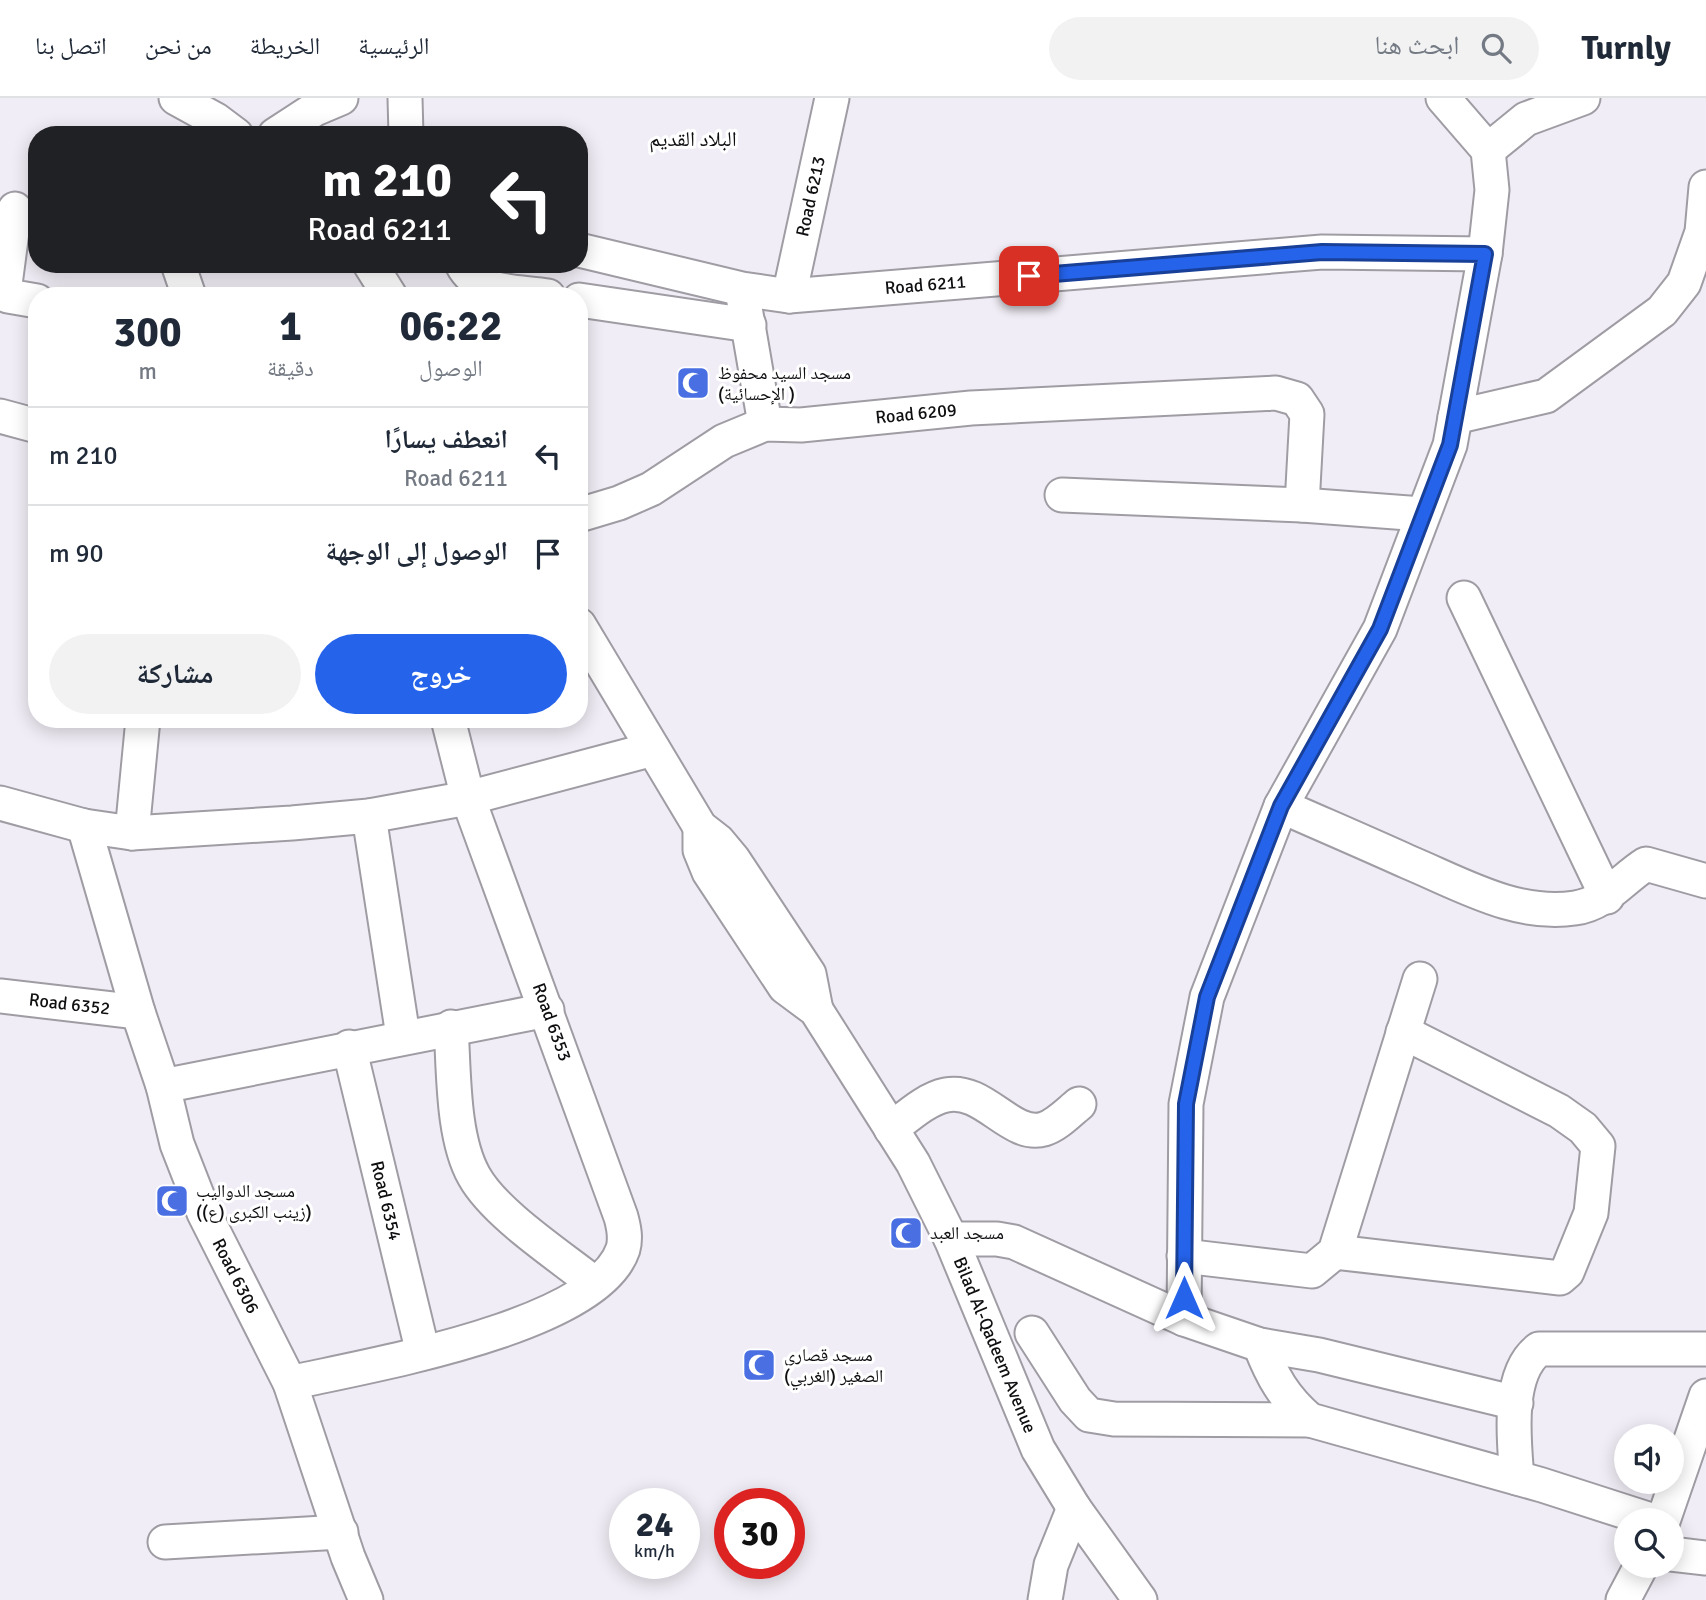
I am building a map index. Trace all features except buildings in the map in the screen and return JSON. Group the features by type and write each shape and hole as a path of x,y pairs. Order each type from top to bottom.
{"street":[{"path":"176,98 214,126"},
{"path":"405,98 406,126"},
{"name":"Road 6213","path":"789,296 832,98"},
{"path":"1184,1319 1186,1104 1207,997 1281,806 1380,629 1450,445 1485,254 1492,190 1488,150 1443,98"},
{"path":"1488,150 1526,119 1583,98"},
{"path":"288,126 323,102"},
{"path":"1455,417 1546,396 1662,311 1684,283 1702,232 1706,187"},
{"path":"17,209 4,292 8,296 28,299"},
{"name":"Road 6211","path":"588,252 742,289 789,296 1322,252 1485,254"},
{"path":"466,273 482,286 489,287"},
{"path":"742,289 765,424"},
{"path":"588,301 749,325"},
{"name":"Road 6209","path":"588,512 620,503 651,489 724,441 765,424 801,425 971,408 1276,393 1297,399 1307,414 1302,505"},
{"path":"0,415 28,423"},
{"path":"1062,495 1302,505 1422,514"},
{"path":"1464,598 1607,897"},
{"name":"Bilad Al-Qadeem Avenue","path":"588,640 699,827 701,850 709,872 785,987 816,1010 925,1183 951,1239 1023,1418 1074,1508 1140,1600"},
{"path":"132,833 142,728"},
{"name":"Road 6353","path":"450,728 468,798 621,1217 625,1233 623,1249 614,1265 595,1284"},
{"path":"0,803 84,825 132,833 369,816 468,798 653,749"},
{"path":"1281,806 1489,897 1531,909 1576,908 1607,897 1628,875 1646,864 1706,881"},
{"path":"369,816 403,1036"},
{"name":"Road 6306","path":"84,825 138,1012 163,1086 177,1144 204,1213 290,1383 366,1600"},
{"path":"1184,1256 1312,1271 1335,1252 1420,979"},
{"name":"Road 6352","path":"0,996 138,1012"},
{"path":"163,1086 403,1036 547,1010"},
{"path":"290,1383 423,1353 529,1321 595,1284 488,1197 473,1176 464,1151 459,1124 451,1027"},
{"path":"1335,1252 1560,1278 1567,1272 1591,1213 1598,1146 1583,1128 1559,1111 1403,1032"},
{"name":"Road 6354","path":"349,1047 423,1353"},
{"path":"891,1129 934,1099 946,1095 971,1097 1018,1125 1035,1130 1052,1126 1080,1104"},
{"path":"951,1239 997,1239 1014,1242 1184,1319 1260,1345 1299,1350 1516,1403"},
{"path":"1032,1333 1075,1400 1089,1415 1114,1419 1310,1420 1517,1478 1614,1508"},
{"path":"1260,1345 1272,1378 1289,1402 1310,1420"},
{"path":"1517,1478 1511,1427 1527,1357 1539,1349 1706,1349"},
{"path":"1668,1508 1704,1410"},
{"path":"1045,1600 1051,1565 1074,1508"},
{"path":"165,1542 341,1532"},
{"path":"1684,1555 1706,1558"},
{"path":"1623,1600 1635,1578"}],"place":[{"name":"مسجد السيد محفوظ (الإحسائية )","path":"693,383"},
{"name":"مسجد الدواليب (زينب الكبرى (ع))","path":"172,1201"},
{"name":"مسجد العبد","path":"906,1233"},
{"name":"مسجد قصاري الصغير (الغربي)","path":"759,1365"}],"district":[{"name":"البلاد القديم","path":"693,139"}],"route":[{"path":"1029,276 1322,252 1485,254 1450,445 1380,629 1281,806 1207,997 1186,1104 1184,1298"}]}
